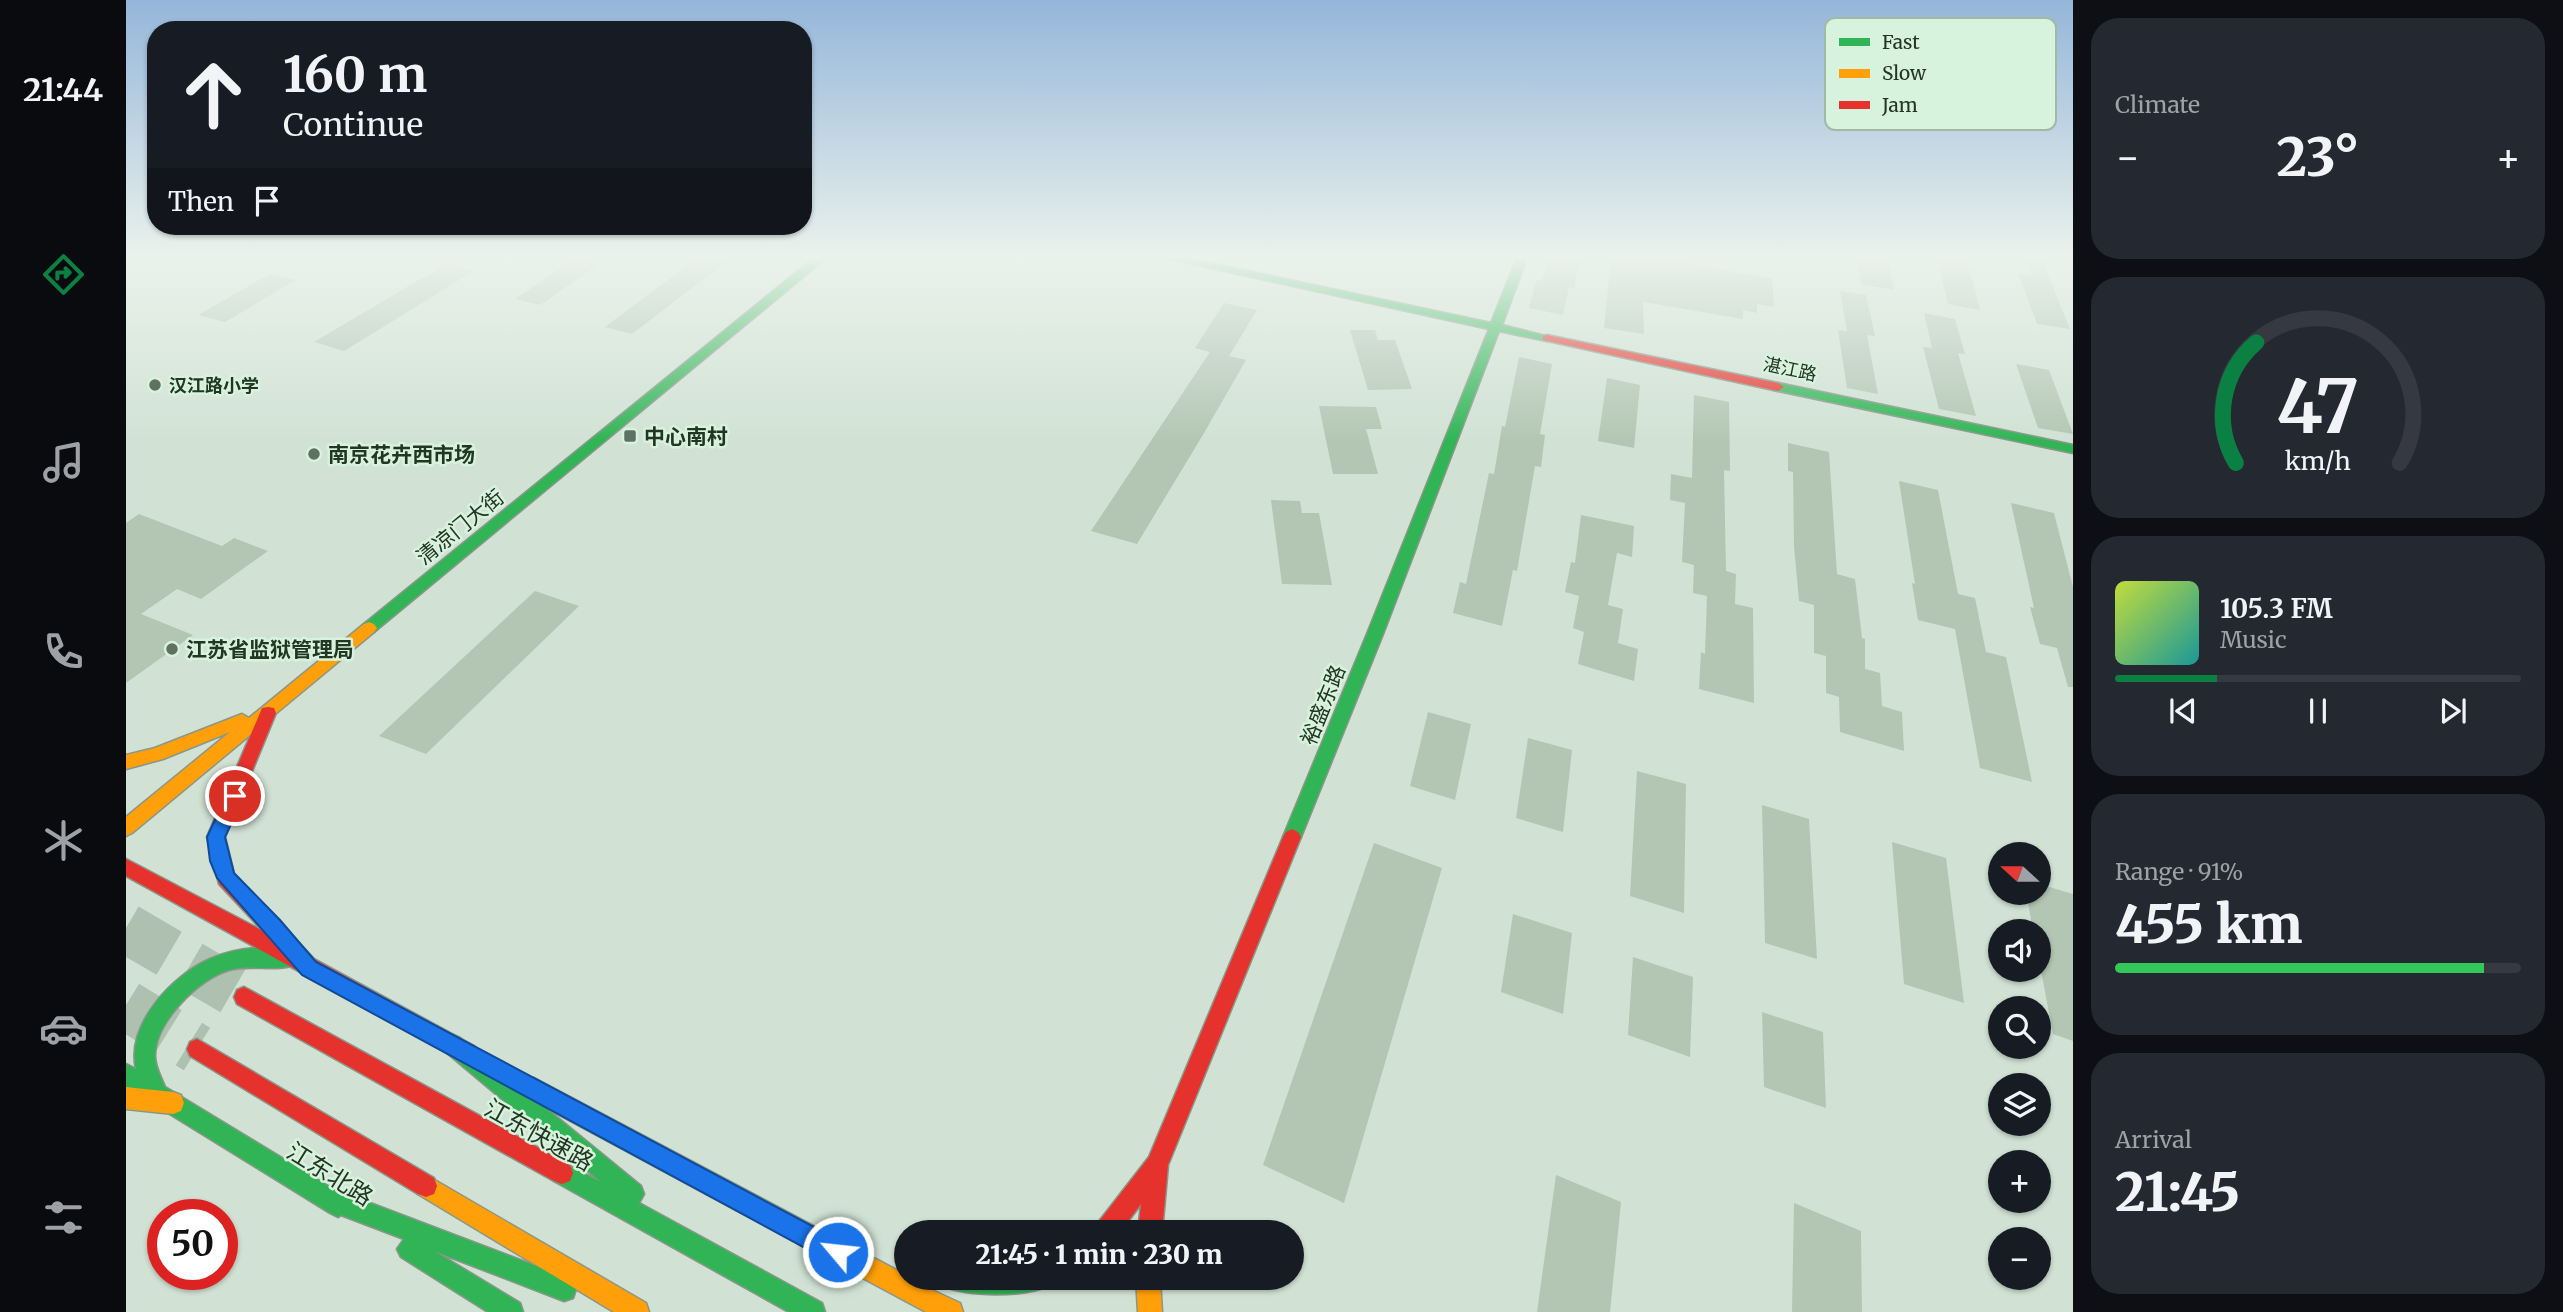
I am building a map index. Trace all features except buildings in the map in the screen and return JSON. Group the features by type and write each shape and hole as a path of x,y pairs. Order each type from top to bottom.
{"main road":[{"name":"清凉门大街","path":"126,828 746,319"},
{"name":"湛江路","path":"1464,319 2073,449"},
{"name":"裕盛东路","path":"1114,1220 1157,1165 1375,634 1499,319"},
{"path":"126,762 157,754 270,710"},
{"path":"270,710 216,837 226,878 274,926 309,968"},
{"path":"126,867 289,958 951,1312"},
{"path":"157,1093 144,1058 145,1038 166,1006 186,986 217,964 249,958 289,958"},
{"name":"江东快速路","path":"244,997 813,1312"},
{"path":"453,1045 701,1250"},
{"path":"197,1049 637,1312"},
{"name":"江东北路","path":"126,1075 511,1312"},
{"path":"126,1098 173,1103"},
{"name":"裕盛东路","path":"1151,1220 1157,1165"},
{"path":"327,1198 625,1312"},
{"path":"862,1265 894,1270"},
{"path":"1149,1290 1150,1312"}],"tunnel":[{"path":"126,928 244,997"},
{"path":"126,1005 197,1049"}],"traffic: fast":[{"path":"369,628 746,319"},
{"path":"1459,319 1547,338"},
{"path":"1292,837 1498,319"},
{"path":"1778,387 2073,449"},
{"path":"157,1093 147,1071 145,1043 160,1013 172,999 200,975 228,961 287,958"},
{"path":"453,1045 633,1194"},
{"path":"126,1075 338,1205"},
{"path":"562,1173 813,1312"},
{"path":"327,1198 564,1289"},
{"path":"409,1249 511,1312"}],"traffic: slow":[{"path":"126,828 369,628"},
{"path":"126,762 157,754 242,721"},
{"path":"534,1089 951,1312"},
{"path":"126,1098 173,1103"},
{"path":"426,1186 637,1312"},
{"path":"1149,1290 1150,1312"}],"traffic: jam":[{"path":"1547,338 1778,387"},
{"path":"268,713 216,837 226,878 309,968"},
{"path":"1114,1220 1157,1165 1292,837"},
{"path":"126,867 467,1053"},
{"path":"244,997 562,1173"},
{"path":"197,1049 426,1186"},
{"path":"1151,1220 1157,1165"}],"place":[{"name":"汉江路小学","path":"155,385"},
{"name":"中心南村","path":"630,436"},
{"name":"南京花卉西市场","path":"314,454"},
{"name":"江苏省监狱管理局","path":"172,649"}],"route":[{"path":"235,796 216,837 226,878 274,926 309,968 838,1252"}]}
